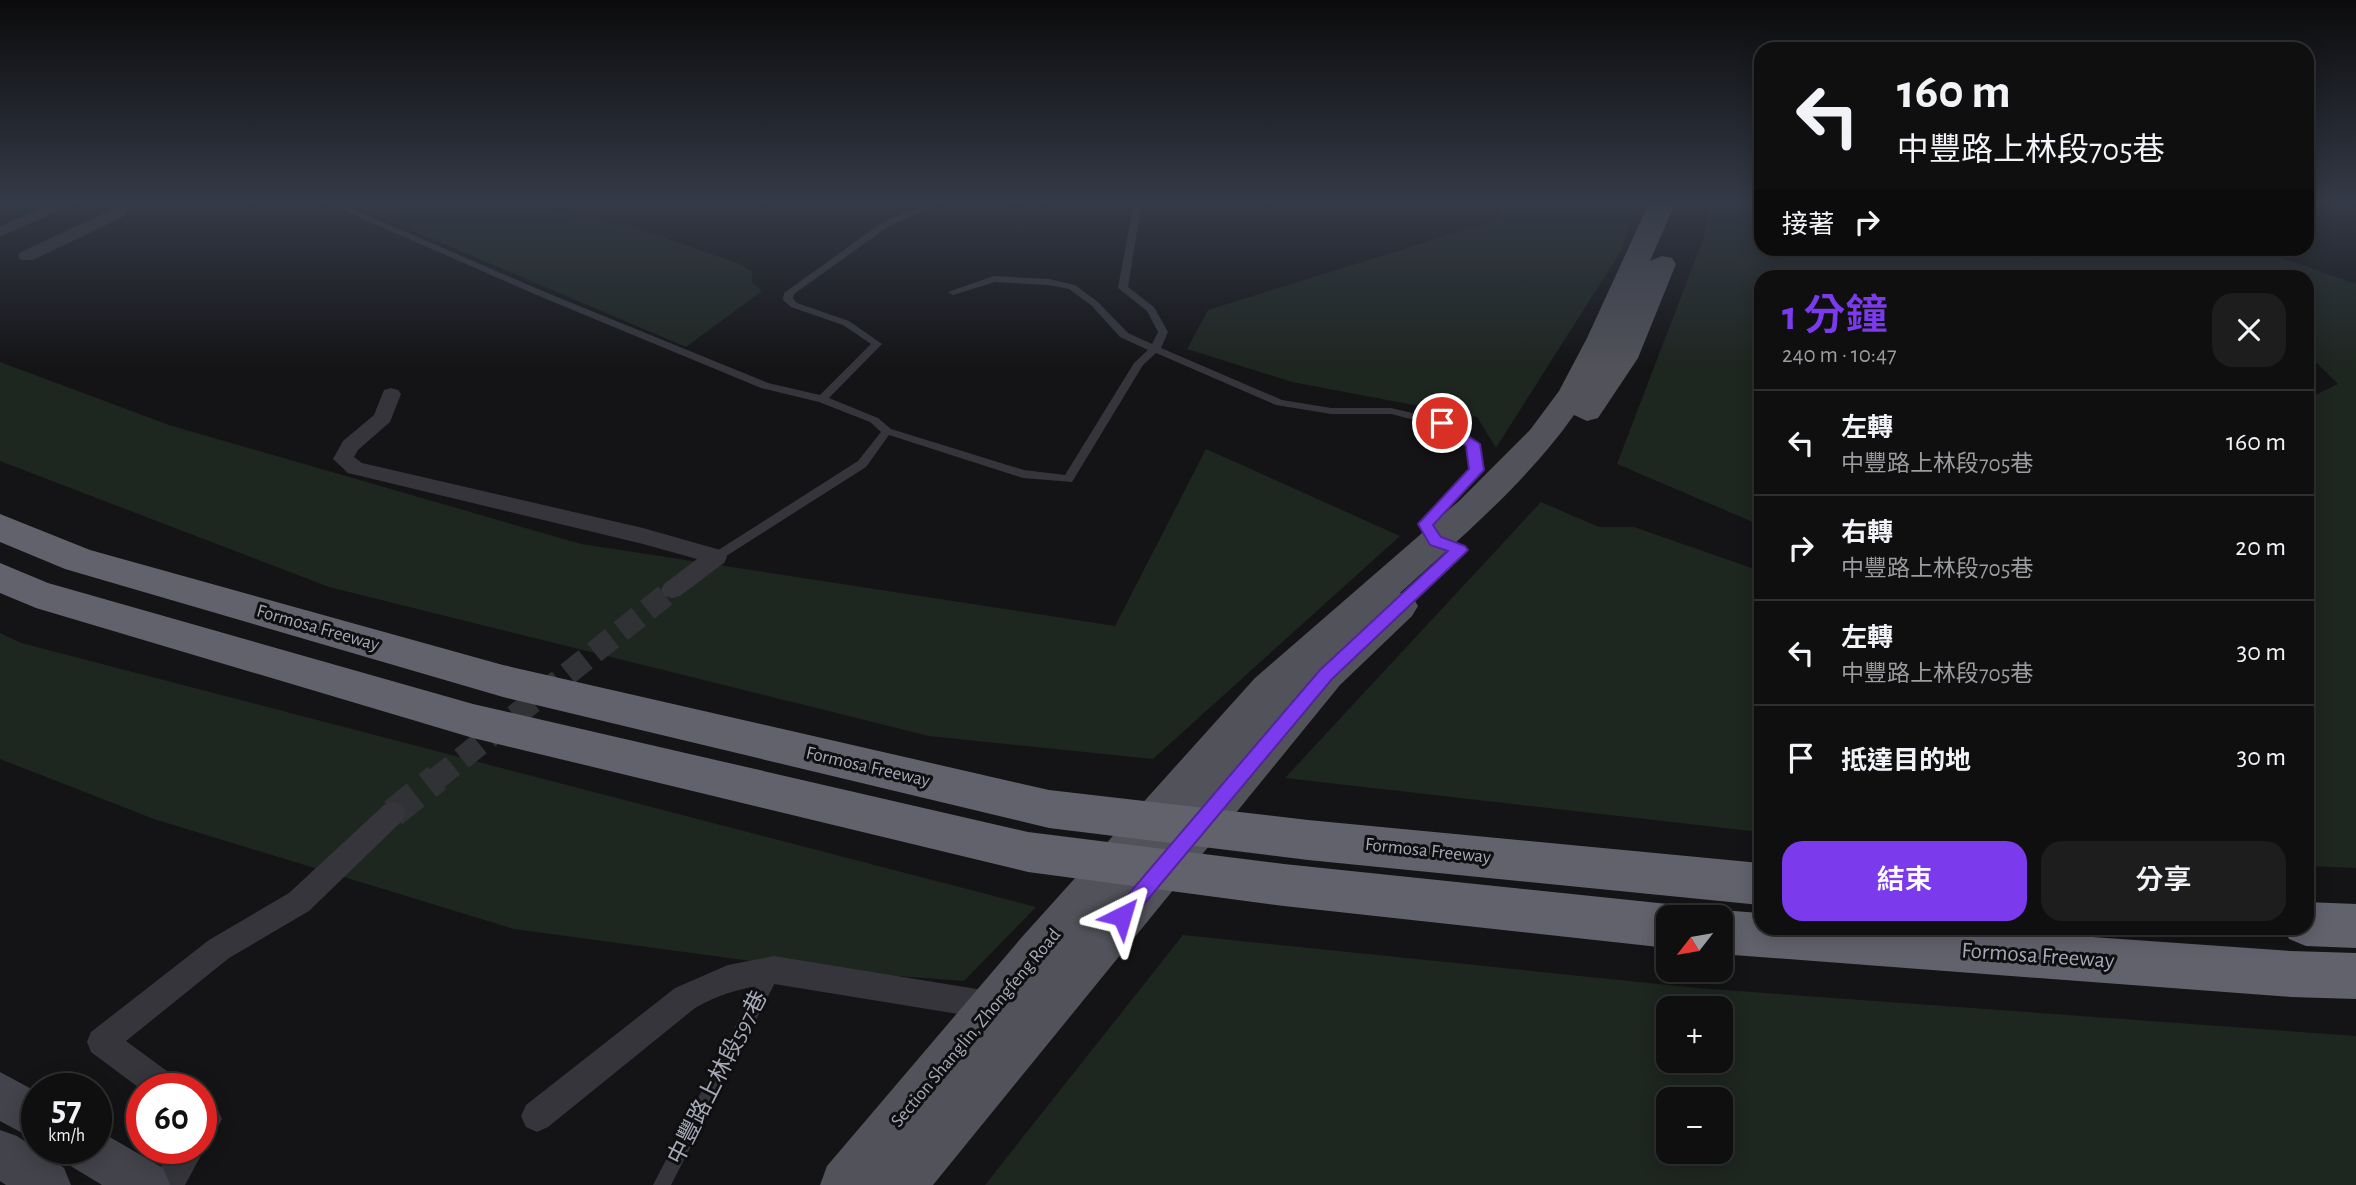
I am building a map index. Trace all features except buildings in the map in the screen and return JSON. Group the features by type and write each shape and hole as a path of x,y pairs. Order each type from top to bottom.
{"highway":[{"name":"Formosa Freeway","path":"0,527 78,560 503,681 1049,809 1308,840 1754,883"},
{"path":"0,577 36,594 473,721 1028,852 1284,885 1656,925"},
{"path":"2314,924 2356,926"},
{"name":"Formosa Freeway","path":"1733,933 1754,935"},
{"name":"Formosa Freeway","path":"1761,935 2277,973 2356,976"}],"main road":[{"name":"Section Shanglin, Zhongfeng Road","path":"900,1185 1326,674 1448,545 1471,509 1542,438 1573,394 1602,338 1638,256"},
{"name":"Section Shanglin, Zhongfeng Road","path":"846,1185 1038,953 1269,689 1560,451 1623,358 1666,256"}],"street":[{"path":"391,394 383,418 350,446 343,459 355,468 643,536 716,557"},
{"path":"671,590 716,557"},
{"path":"144,1073 102,1042 219,949 299,902 393,813"},
{"path":"537,1116 685,998 707,985 737,974 774,970 995,1006"},
{"path":"0,1095 21,1108"},
{"path":"0,1153 47,1185"},
{"path":"112,1164 146,1185"},
{"path":"167,1185 179,1164"}],"lane":[{"path":"454,256 765,386 822,398 874,420 887,431 1023,474 1068,478 1139,363 1155,349 1163,332 1151,309 1123,288 1128,256"},
{"path":"822,398 877,344 846,323 794,305 788,300 789,293 841,256"},
{"path":"953,292 995,279 1049,282 1072,288 1095,304 1124,335 1280,403 1331,411 1391,411 1442,423 1473,444 1477,470 1425,524 1448,545"},
{"path":"716,557 862,464 887,431"},
{"name":"中豐路上林段597巷","path":"662,1185 774,970"}],"shaded area":[{"path":"473,256 718,256 740,264 752,272 752,283 762,291 686,347"},
{"path":"1380,256 1617,256 1496,448 1477,417 1292,382 1187,349 1208,310"},
{"path":"1696,256 2278,256 2356,284 2356,868 2314,866 2314,396 2338,384 2317,363 2314,364 2314,270 1754,270 1754,522 1617,464"},
{"path":"0,362 169,425 581,544 1115,626 1206,449 1400,536 1153,759 929,736 329,587 0,461"},
{"path":"1541,502 1599,527 1634,527 1754,569 1754,831 1285,778"},
{"path":"0,633 21,643 1036,907 964,981 818,970 514,929 154,819 0,759"},
{"path":"1183,935 1697,988 2356,1036 2356,1185 985,1185"}],"tunnel":[{"path":"435,780 672,590"},
{"path":"393,813 437,778"}],"route":[{"path":"1122,916 1326,674 1460,550 1435,541 1425,524 1477,470 1473,444 1442,423"}]}
